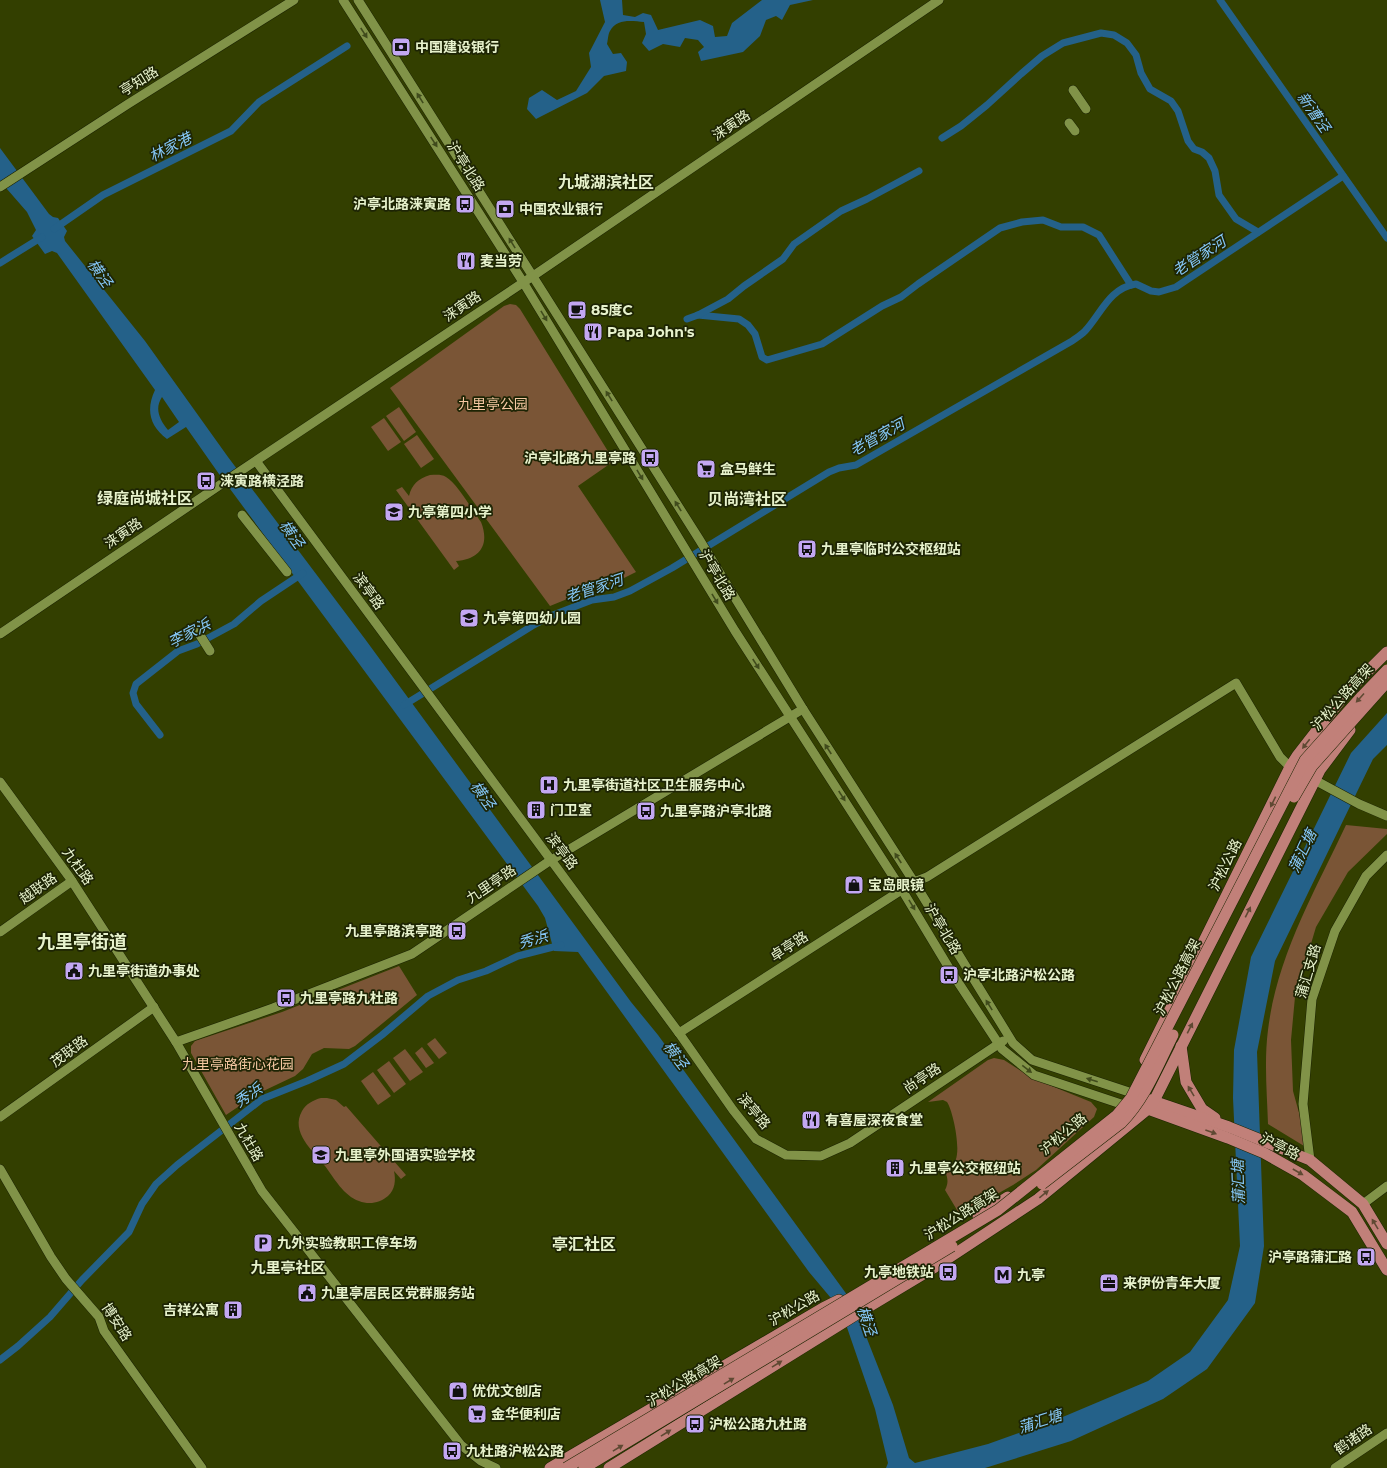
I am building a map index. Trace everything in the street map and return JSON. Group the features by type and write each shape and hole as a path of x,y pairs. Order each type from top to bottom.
{"main road":[{"name":"沪松公路","path":"550,1468 823,1308 852,1294 920,1253 1023,1187 1121,1104 1129,1092 1290,767 1346,693 1387,652"},
{"name":"沪松公路高架","path":"566,1468 998,1210 1117,1115 1131,1098 1160,1044 1305,760 1387,670"},
{"name":"沪松公路高架","path":"584,1468 999,1218 1121,1123 1139,1102 1280,823 1312,766 1387,682"},
{"path":"609,1468 935,1267 1038,1199 1151,1105 1320,770 1369,705 1387,690"},
{"path":"1180,1046 1186,1082 1202,1109 1228,1132"},
{"name":"沪亭路","path":"1129,1092 1151,1105 1228,1132 1266,1142 1310,1160 1363,1204 1387,1244"},
{"name":"沪亭路","path":"1121,1104 1151,1105"},
{"name":"沪亭路","path":"1228,1132 1303,1175 1352,1212 1387,1270"}],"street":[{"name":"亭知路","path":"0,187 128,104 294,0"},
{"name":"沪亭北路","path":"343,0 523,282 696,567 902,890 952,973 1002,1049 1034,1075 1121,1104"},
{"name":"沪亭北路","path":"358,0 699,539 803,709 914,882 1013,1043 1032,1060 1129,1092"},
{"name":"涞寅路","path":"0,634 242,470 533,276 939,0"},
{"path":"1073,90 1086,109"},
{"name":"滨亭路","path":"256,461 679,1033 733,1110 756,1138 786,1155 821,1156 850,1143"},
{"path":"242,515 287,572"},
{"path":"198,632 210,651"},
{"name":"卓亭路","path":"679,1033 914,882 926,877 1236,683 1280,757 1290,767"},
{"name":"九里亭路","path":"176,1042 273,1008 412,954 551,860 803,709"},
{"path":"1290,767 1359,804 1387,816"},
{"name":"九杜路","path":"0,782 72,881 154,1007 176,1042 262,1192 461,1445 481,1461 496,1468"},
{"name":"蒲汇支路","path":"1310,1160 1303,1104 1312,999 1335,931 1366,876 1387,856"},
{"name":"越联路","path":"0,932 72,881"},
{"name":"茂联路","path":"0,1117 154,1007"},
{"name":"尚亭路","path":"850,1143 1009,1037"},
{"name":"博安路","path":"0,1169 51,1257 66,1279 100,1317 104,1331 202,1468"},
{"path":"1363,1204 1387,1186"},
{"name":"鹤诸路","path":"1335,1468 1387,1433"}],"green space":[{"name":"九里亭公园","path":"510,304 516,305 520,309 614,461 578,486 636,572 618,581 587,591 550,606 390,388 504,306"},
{"path":"399,407 416,432 404,441 386,416"},
{"path":"384,418 401,442 388,451 371,427"},
{"path":"417,435 434,459 421,468 404,444"},
{"path":"430,475 442,475 450,480 460,491 481,522 484,538 481,549 477,554 471,557 456,561 459,566 454,570 396,490 402,487 409,496 416,482"},
{"path":"1346,825 1387,829 1387,834 1348,872 1316,927 1295,997 1291,1040 1293,1091 1309,1149 1268,1124 1266,1065 1268,1030 1273,1003 1288,950 1310,899"},
{"name":"九里亭路街心花园","path":"399,966 417,995 355,1046 349,1049 324,1048 312,1054 303,1069 295,1076 257,1094 226,1115 191,1053 191,1046 195,1041 282,1012"},
{"path":"435,1038 447,1053 439,1059 427,1044"},
{"path":"422,1047 434,1063 426,1068 415,1053"},
{"path":"405,1049 423,1072 410,1081 393,1058"},
{"path":"994,1058 1004,1060 1032,1078 1091,1102 1097,1109 1094,1117 1036,1170 960,1215 945,1190 947,1186 947,1179 939,1162 941,1161 950,1165 955,1162 957,1143 953,1118 947,1102 943,1100 928,1102 988,1060"},
{"path":"389,1061 406,1084 394,1093 377,1070"},
{"path":"373,1072 391,1096 378,1105 361,1081"},
{"path":"321,1098 336,1100 344,1107 346,1106 406,1175 401,1179 394,1171 394,1188 390,1194 382,1200 374,1203 367,1203 354,1199 344,1191 304,1141 299,1126 299,1119 302,1111 310,1103"}],"water":[{"path":"600,0 622,0 623,15 635,17 643,13 651,15 658,30 700,20 713,26 715,37 727,36 732,23 762,0 813,0 790,5 782,20 776,16 766,20 760,36 743,52 701,61 698,52 704,47 698,40 685,38 680,47 663,44 649,51 642,43 646,34 644,22 621,22 610,31 607,44 613,54 621,53 627,62 626,71 604,76 587,93 536,119 527,109 529,98 542,90 557,100 576,91 591,67 589,53 605,22"},
{"name":"蒲汇塘","path":"0,148 49,214 58,218 67,231 64,237 65,241 145,341 228,457 365,639 631,1002 658,1035 853,1303 893,1405 909,1458 915,1463 988,1444 1058,1419 1148,1381 1190,1352 1228,1300 1240,1246 1233,1098 1234,1050 1251,957 1351,753 1387,713 1387,745 1373,759 1275,961 1257,1052 1264,1246 1255,1303 1207,1369 1163,1399 1071,1441 985,1468 886,1468 888,1463 875,1409 841,1310 809,1272 578,952 554,951 545,918 538,906 219,474 186,427 167,439 156,429 150,410 152,397 155,390 57,253 52,251 45,254 32,236 36,230 27,212 0,181","holes":["162,397 179,422 168,430 165,426 160,418 158,410"]}],"waterway":[{"name":"新漕泾","path":"1220,0 1387,238"},
{"path":"942,138 961,126 987,105 1042,56 1063,43 1101,33 1114,35 1127,43 1136,55 1141,73 1150,89 1171,101 1178,111 1188,141 1194,149 1202,152 1209,158 1215,171 1219,195 1236,219 1258,232"},
{"name":"林家港","path":"54,229 103,195 231,131 259,102 347,46"},
{"path":"687,319 698,315 728,299 783,259 794,244 841,211 919,171"},
{"name":"老管家河","path":"404,705 532,626 553,615 592,600 614,597 630,591 672,568 829,472 839,468 856,465 1072,341 1085,331 1112,296 1127,286 1136,284 1151,291 1159,292 1176,287 1343,176"},
{"path":"698,315 739,319 748,325 755,334 762,357 767,360 822,344 882,306 901,297 1000,228 1022,222 1043,220 1061,227 1083,227 1099,235 1131,285"},
{"name":"林家港","path":"0,263 42,237"},
{"name":"李家浜","path":"160,735 136,704 133,693 136,684 178,651 197,644 234,624 261,601 303,573"},
{"name":"秀浜","path":"0,1360 50,1317 82,1280 129,1232 142,1204 156,1184 177,1165 262,1099 344,1064 382,1035 428,996 458,980 486,971 518,956 561,945"}],"place":[{"name":"中国建设银行","path":"401,47"},
{"name":"沪亭北路涞寅路","path":"465,204"},
{"name":"中国农业银行","path":"505,209"},
{"name":"麦当劳","path":"466,261"},
{"name":"85度C","path":"577,310"},
{"name":"Papa John's","path":"593,332"},
{"name":"沪亭北路九里亭路","path":"650,458"},
{"name":"盒马鲜生","path":"706,469"},
{"name":"涞寅路横泾路","path":"206,481"},
{"name":"九亭第四小学","path":"394,512"},
{"name":"九里亭临时公交枢纽站","path":"807,549"},
{"name":"九亭第四幼儿园","path":"469,618"},
{"name":"九里亭街道社区卫生服务中心","path":"549,785"},
{"name":"门卫室","path":"536,810"},
{"name":"九里亭路沪亭北路","path":"646,811"},
{"name":"宝岛眼镜","path":"854,885"},
{"name":"九里亭路滨亭路","path":"457,931"},
{"name":"九里亭街道办事处","path":"74,971"},
{"name":"沪亭北路沪松公路","path":"949,975"},
{"name":"九里亭路九杜路","path":"286,998"},
{"name":"有喜屋深夜食堂","path":"811,1120"},
{"name":"九里亭外国语实验学校","path":"321,1155"},
{"name":"九里亭公交枢纽站","path":"895,1168"},
{"name":"九外实验教职工停车场","path":"263,1243"},
{"name":"沪亭路蒲汇路","path":"1366,1257"},
{"name":"九亭地铁站","path":"948,1272"},
{"name":"九亭","path":"1003,1275"},
{"name":"来伊份青年大厦","path":"1109,1283"},
{"name":"九里亭居民区党群服务站","path":"307,1293"},
{"name":"吉祥公寓","path":"233,1310"},
{"name":"优优文创店","path":"458,1391"},
{"name":"金华便利店","path":"477,1414"},
{"name":"沪松公路九杜路","path":"695,1424"},
{"name":"九杜路沪松公路","path":"452,1451"}],"district":[{"name":"九城湖滨社区","path":"606,182"},
{"name":"绿庭尚城社区","path":"145,498"},
{"name":"贝尚湾社区","path":"747,499"},
{"name":"九里亭街道","path":"82,942"},
{"name":"亭汇社区","path":"584,1244"},
{"name":"九里亭社区","path":"288,1267"}],"water label":[{"name":"横泾","path":"100,273"},
{"name":"横泾","path":"292,534"},
{"name":"横泾","path":"483,795"},
{"name":"横泾","path":"676,1055"},
{"name":"横泾","path":"867,1321"}]}
